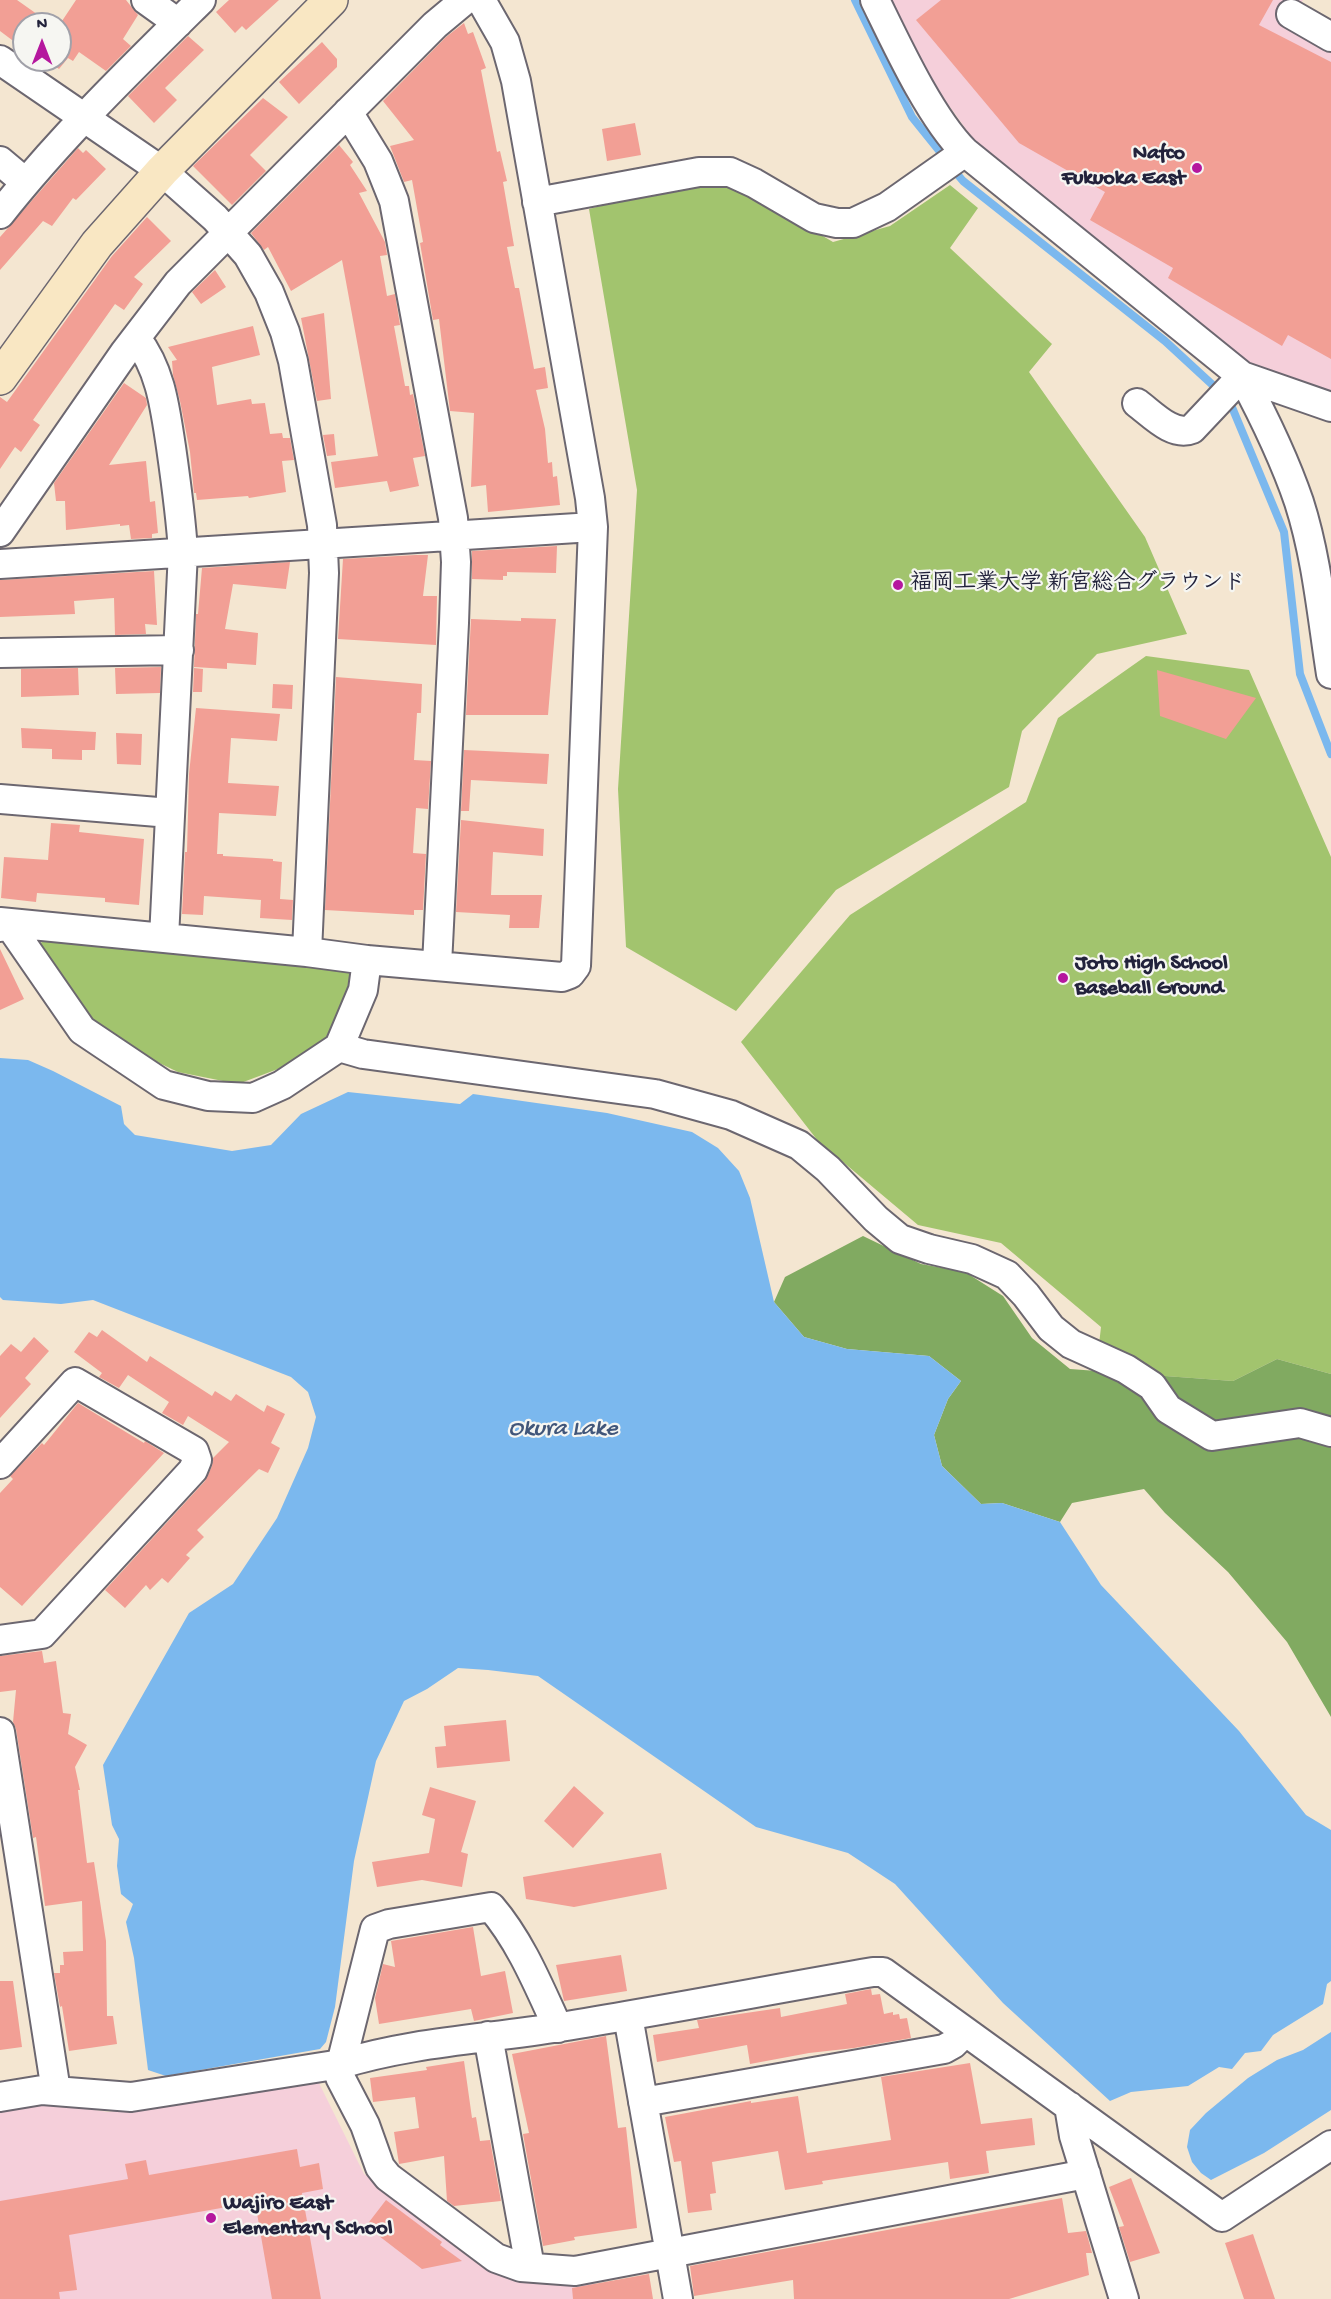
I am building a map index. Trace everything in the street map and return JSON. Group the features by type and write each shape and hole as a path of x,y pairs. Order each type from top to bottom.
{"street":[{"path":"146,0 178,22"},
{"path":"0,214 25,182 84,117 201,0"},
{"path":"0,378 96,244 162,171 331,0"},
{"path":"0,532 178,283 435,25 465,0"},
{"path":"2,924 562,977 570,974 576,966 593,527 590,498 516,81 505,42 481,0"},
{"path":"875,0 922,90 953,140 965,152 1242,376 1331,407"},
{"path":"1291,14 1331,37"},
{"path":"0,60 162,171 215,218 248,255 269,292 285,332 295,372 322,525 323,544 324,573 307,952"},
{"path":"348,112 378,161 394,201 453,518 456,562 454,623 437,965"},
{"path":"537,202 699,172 730,172 754,183 814,218 837,223 853,223 887,207 965,152"},
{"path":"0,161 25,182"},
{"path":"136,339 149,354 163,391 180,506 183,552 164,938"},
{"path":"1137,403 1176,431 1185,432 1192,429 1242,376"},
{"path":"1242,376 1272,431 1299,503 1320,590 1331,674"},
{"path":"0,564 593,527"},
{"path":"0,653 179,650"},
{"path":"0,799 170,813"},
{"path":"2,924 82,1030 164,1085 208,1096 253,1098 282,1085 339,1047 363,990 368,960"},
{"path":"339,1047 363,1054 655,1094 731,1115 799,1145 828,1169 876,1219 900,1239 928,1249 972,1259 1007,1275 1026,1294 1051,1328 1071,1344 1126,1369 1152,1386 1168,1409 1212,1436 1300,1423 1331,1432"},
{"path":"0,1464 75,1382 194,1451 197,1460 194,1470 42,1634 0,1640"},
{"path":"0,1732 56,2091"},
{"path":"558,2028 531,1969 501,1918 491,1907 400,1922 375,1929 341,2064 340,2077 364,2126 380,2167 388,2177 496,2258 521,2266 575,2271 1086,2174"},
{"path":"0,2097 42,2090 131,2097 341,2064 374,2054 488,2036 558,2028 883,1972 1222,2217 1331,2145"},
{"path":"628,2016 678,2299"},
{"path":"643,2102 944,2049 965,2032"},
{"path":"488,2036 530,2267"},
{"path":"1069,2106 1074,2136 1124,2299"}],"shaded area":[{"name":"Nafco Fukuoka East","path":"883,0 1303,0 1288,25 1331,51 1331,396 1247,368 981,150 922,68"},
{"name":"Wajiro East Elementary School","path":"316,2077 364,2174 482,2263 594,2276 596,2299 0,2299 0,2109 43,2102 108,2112"}],"green space":[{"name":"福岡工業大学 新宮総合グラウンド","path":"693,182 734,184 833,242 890,226 950,185 978,208 950,248 1052,344 1029,372 1145,537 1187,634 1097,654 1022,731 1009,787 836,890 736,1011 626,947 618,789 637,490 589,209"},
{"name":"Joto High School Baseball Ground","path":"1146,656 1249,670 1331,857 1331,1374 1277,1359 1233,1381 1096,1371 1101,1327 1001,1243 918,1225 818,1141 741,1042 850,915 1026,802 1058,718"},
{"path":"44,935 357,968 327,1041 286,1066 238,1084 178,1072 132,1050 93,1022 39,949"},
{"path":"863,1236 921,1264 965,1272 1003,1296 1032,1338 1070,1369 1233,1381 1277,1359 1331,1374 1331,1717 1287,1642 1228,1572 1165,1513 1144,1489 1072,1503 1060,1522 1002,1503 981,1504 942,1466 934,1435 948,1399 961,1381 929,1356 847,1349 804,1337 774,1302 785,1277"}],"water":[{"name":"Okura Lake","path":"0,1058 28,1060 121,1106 124,1124 135,1135 232,1151 271,1145 301,1114 348,1092 460,1104 473,1094 607,1113 692,1132 718,1148 739,1171 750,1198 774,1302 804,1337 847,1349 929,1356 961,1381 948,1399 934,1435 942,1466 981,1504 1002,1503 1060,1522 1101,1585 1239,1731 1306,1815 1331,1830 1331,1981 1327,1984 1323,2004 1273,2035 1261,2051 1245,2053 1232,2069 1219,2067 1188,2086 1131,2092 1110,2101 1003,2003 895,1884 848,1853 756,1827 538,1676 458,1668 404,1701 376,1761 354,1861 335,2007 326,2042 320,2049 166,2076 148,2070 134,1958 126,1922 133,1904 121,1894 117,1866 119,1839 112,1825 103,1765 189,1613 233,1584 277,1518 308,1448 316,1417 308,1392 291,1377 93,1300 61,1304 3,1300 0,1297"},
{"path":"1331,2032 1331,2110 1264,2153 1211,2180 1201,2173 1192,2162 1187,2147 1190,2130 1206,2113 1248,2078 1277,2060 1303,2050"}],"building":[{"path":"0,0 17,0 34,12 12,12 12,40 0,31"},
{"path":"76,0 126,0 138,15 123,39 131,46 106,71 79,52 73,61 72,12 68,12"},
{"path":"229,0 279,0 246,30 242,26 235,33 216,12"},
{"name":"Nafco Fukuoka East","path":"941,0 1273,0 1259,25 1331,62 1331,359 1288,335 1282,346 1168,278 1173,268 1090,220 1105,192 1019,143 916,20"},
{"path":"464,23 468,34 473,32 486,68 481,70 497,152 500,151 507,181 503,182 514,246 507,247 515,288 519,288 534,369 545,367 548,388 536,390 545,429 548,463 552,462 553,477 557,476 560,505 488,512 486,485 471,487 474,413 450,411 439,319 433,320 412,180 404,182 390,146 414,140 383,101 446,37"},
{"path":"188,36 204,50 165,88 177,100 154,123 128,96"},
{"path":"322,42 337,59 337,67 299,104 279,82"},
{"path":"263,98 288,117 250,155 266,171 232,205 193,166"},
{"path":"635,123 641,155 607,161 602,129"},
{"path":"339,145 353,162 350,165 367,191 359,193 385,242 387,255 380,256 387,296 395,294 400,325 394,326 405,386 409,386 410,395 413,394 425,456 413,458 419,486 390,492 387,481 335,488 331,462 378,456 342,260 291,291 268,247 264,250 251,233"},
{"path":"78,148 83,153 86,150 106,169 76,200 73,198 52,226 43,221 0,270 0,237"},
{"path":"147,217 171,241 134,277 143,284 124,310 115,304 33,420 40,425 21,452 15,447 0,469 0,397 7,402 112,256"},
{"path":"215,270 226,287 201,304 192,292"},
{"path":"324,313 331,399 317,401 301,318"},
{"path":"253,326 260,355 212,367 217,405 251,399 252,404 265,403 270,434 282,433 283,438 290,438 294,460 282,461 286,492 249,498 248,496 197,500 196,493 194,493 190,452 173,375 172,361 177,360 168,347"},
{"path":"124,383 146,398 147,405 109,465 146,461 150,502 155,501 158,533 152,534 152,538 131,539 129,525 120,526 120,524 66,530 65,501 56,501 54,483"},
{"path":"334,434 336,455 327,456 323,435"},
{"path":"557,546 556,573 507,572 503,580 472,579 472,551"},
{"path":"428,555 423,596 437,596 436,645 338,639 343,559"},
{"path":"290,562 286,589 233,584 225,629 258,633 256,665 227,663 227,669 194,667 196,614 198,614 202,568"},
{"path":"154,571 157,625 145,624 146,634 115,635 114,598 74,601 75,614 0,617 0,580"},
{"path":"521,618 556,619 548,715 466,715 471,619 521,621"},
{"path":"161,667 160,693 116,694 115,668"},
{"path":"78,668 79,695 21,697 21,669"},
{"path":"194,668 203,669 202,692 193,692"},
{"path":"1157,670 1256,698 1226,739 1160,716"},
{"path":"336,677 422,684 421,713 417,713 414,760 431,761 428,809 416,808 413,853 426,854 423,910 414,910 414,915 325,910"},
{"path":"273,684 293,685 292,709 272,708"},
{"path":"196,708 280,714 277,741 231,738 228,783 279,786 276,816 219,813 217,854 273,859 273,861 282,862 280,899 293,900 292,920 260,918 261,900 204,896 203,915 182,914 185,852 187,852 189,774"},
{"path":"21,728 96,732 95,750 82,750 82,760 52,759 52,749 22,748"},
{"path":"116,733 142,734 141,765 117,764"},
{"path":"464,750 549,754 547,784 471,780 469,811 461,811"},
{"path":"461,820 544,829 543,856 493,852 491,895 542,895 539,928 509,928 510,915 456,912"},
{"path":"51,823 80,825 79,832 144,839 139,905 105,902 105,898 37,893 36,902 1,898 4,857 48,860"},
{"path":"0,949 24,999 0,1010"},
{"path":"102,1330 147,1362 150,1356 212,1396 215,1391 231,1401 236,1394 264,1412 267,1405 285,1414 271,1443 280,1448 268,1473 259,1469 197,1530 204,1537 186,1555 190,1558 168,1583 162,1578 150,1590 146,1585 125,1608 105,1590 205,1481 213,1458 229,1442 188,1416 183,1425 162,1413 169,1402 128,1375 119,1388 99,1377 102,1373 74,1352 89,1332 97,1337"},
{"path":"34,1337 49,1351 25,1378 31,1384 0,1418 0,1356 11,1344 21,1352"},
{"path":"78,1403 164,1453 22,1606 0,1587 0,1493 13,1479 10,1476 42,1443 44,1445"},
{"path":"42,1651 44,1663 56,1661 63,1713 71,1714 68,1734 87,1745 75,1767 80,1790 78,1790 87,1863 94,1862 106,1941 107,2016 113,2016 117,2044 69,2051 54,1973 60,1973 60,1965 64,1965 63,1952 83,1951 82,1901 45,1906 36,1837 33,1838 13,1722 16,1690 0,1692 0,1656"},
{"path":"506,1720 510,1761 437,1768 435,1747 446,1746 444,1726"},
{"path":"574,1786 604,1813 573,1848 544,1821"},
{"path":"430,1787 476,1801 461,1852 468,1854 462,1887 422,1880 377,1887 372,1862 429,1853 435,1819 422,1815"},
{"path":"661,1853 667,1889 574,1907 526,1899 523,1877"},
{"path":"473,1927 481,1976 505,1971 513,2013 474,2021 471,2009 379,2024 375,1998 383,1964 395,1967 391,1941"},
{"path":"621,1955 627,1991 564,2001 556,1965"},
{"path":"0,1981 13,1981 22,2047 0,2050"},
{"path":"871,1989 872,1995 880,1994 884,2014 893,2012 893,2015 899,2014 900,2019 907,2018 911,2038 750,2064 747,2045 657,2062 653,2035 699,2028 697,2020 780,2008 781,2017 847,2004 845,1994"},
{"path":"606,2036 618,2128 626,2127 637,2228 574,2237 575,2240 543,2246 523,2134 529,2133 512,2054"},
{"path":"464,2061 472,2118 476,2117 480,2141 490,2140 501,2201 454,2206 447,2201 444,2156 399,2164 394,2132 419,2128 415,2097 373,2102 370,2078 427,2070 426,2067"},
{"path":"970,2063 981,2124 1032,2118 1035,2145 986,2151 989,2173 950,2179 948,2162 822,2181 823,2184 785,2190 778,2151 712,2162 716,2193 710,2194 712,2210 688,2213 681,2161 674,2162 665,2117 751,2101 751,2103 798,2096 807,2153 891,2140 881,2077"},
{"path":"297,2149 300,2167 319,2163 323,2189 302,2193 321,2299 272,2299 255,2202 69,2235 77,2290 59,2292 60,2299 0,2299 0,2201 128,2179 125,2164 146,2160 149,2175"},
{"path":"1131,2178 1160,2253 1130,2262 1119,2227 1124,2226 1109,2187"},
{"path":"1062,2198 1068,2233 1086,2231 1092,2253 1086,2253 1089,2275 1009,2299 794,2299 793,2280 694,2296 690,2266"},
{"path":"386,2200 442,2242 440,2245 462,2261 422,2269 366,2226"},
{"path":"1253,2234 1275,2299 1244,2299 1225,2243"},
{"path":"649,2274 653,2299 573,2299 572,2288"}],"waterway":[{"path":"855,0 912,117 945,158"},
{"path":"952,168 963,181 1165,341 1229,400 1284,532 1300,674 1331,754"}],"place":[{"name":"Nafco Fukuoka East","path":"1197,168"},
{"name":"福岡工業大学 新宮総合グラウンド","path":"898,585"},
{"name":"Joto High School Baseball Ground","path":"1063,978"},
{"name":"Wajiro East Elementary School","path":"211,2218"}]}
